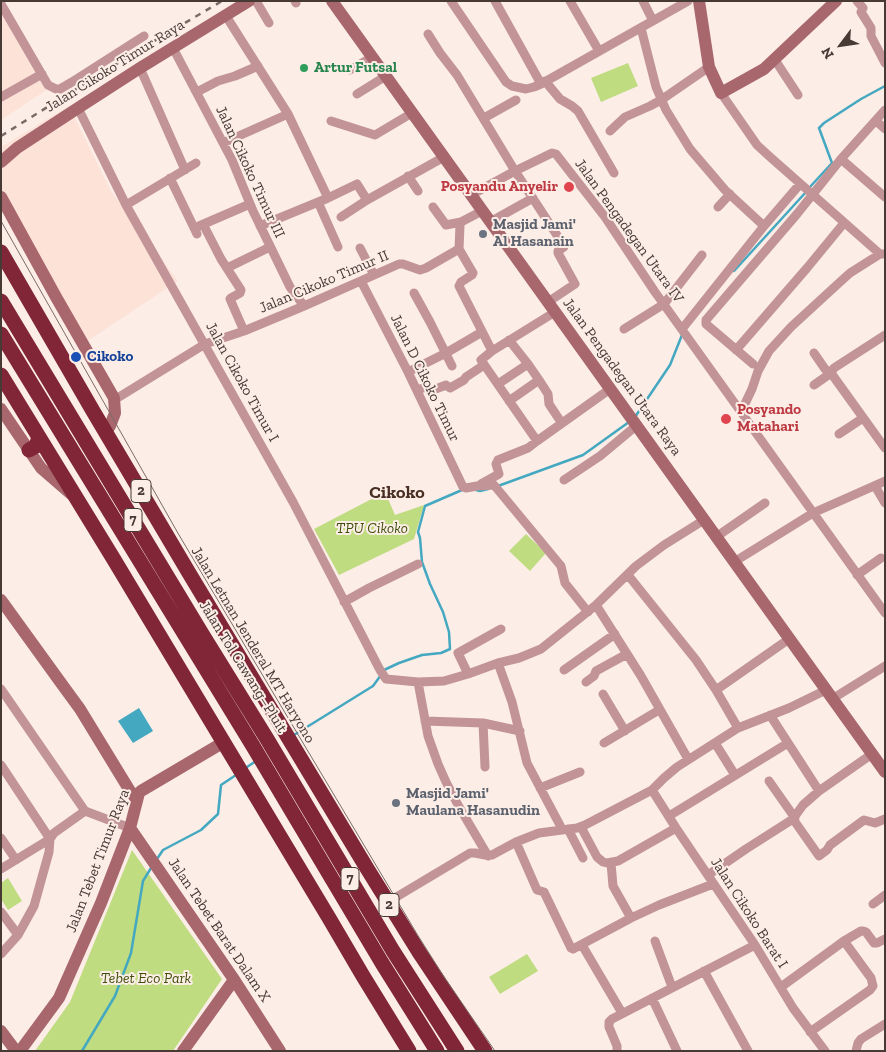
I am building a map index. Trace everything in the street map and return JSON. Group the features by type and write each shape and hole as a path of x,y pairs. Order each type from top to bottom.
{"highway":[{"name":"Jalan Letnan Jenderal MT Haryono","path":"1,252 93,411 418,952 485,1051"},
{"name":"Jalan Tol Cawang–Pluit","path":"1,300 393,951 457,1051"},
{"name":"7","path":"1,334 437,1051"},
{"path":"1,375 77,498 409,1051"},
{"path":"29,450 36,446 39,437"}],"street":[{"name":"Jalan Cikoko Timur Raya","path":"1,162 17,148 78,108 248,1"},
{"path":"256,1 269,23"},
{"name":"Jalan Pengadegan Utara Raya","path":"332,1 885,772"},
{"path":"451,1 506,82 512,86 526,89 534,87 688,1"},
{"path":"495,1 543,82 578,111 614,173"},
{"path":"570,1 598,51"},
{"path":"642,1 653,21"},
{"path":"699,1 709,67 721,93 757,144 811,194 882,254 850,273 791,327 769,351 758,371 741,412"},
{"path":"721,93 764,69 836,1"},
{"path":"857,1 863,8 860,12 871,28 871,36 885,63"},
{"path":"1,4 48,85 52,88 60,89 144,36"},
{"path":"226,16 288,114 328,198"},
{"path":"641,28 661,100 690,149 730,194 764,226"},
{"path":"417,390 426,387 433,390 446,385 450,388 464,380 492,351 551,307 575,283 558,253 564,246 515,171 457,75 428,34"},
{"name":"Jalan Cikoko Timur III","path":"173,48 224,143 260,226 290,287 304,306"},
{"path":"350,70 372,57"},
{"path":"775,60 798,95"},
{"path":"197,92 218,81 258,66"},
{"path":"610,131 625,117 661,100 709,67"},
{"path":"140,68 184,170"},
{"path":"1,97 42,74"},
{"path":"357,94 386,76"},
{"path":"484,118 516,100"},
{"name":"Jalan Cikoko Timur I","path":"78,108 126,204 293,502 380,670 388,680 418,682"},
{"path":"753,364 706,324 706,320 797,214 811,194 885,110"},
{"path":"331,120 375,135 412,113"},
{"path":"224,143 288,114"},
{"path":"876,122 885,129"},
{"name":"Jalan Pengadegan Utara IV","path":"471,195 552,153 556,154 605,217 664,304 885,614"},
{"path":"341,217 408,176 444,158"},
{"path":"841,159 885,197"},
{"path":"126,204 196,163"},
{"path":"408,176 418,192"},
{"path":"170,178 195,232 203,224 250,204"},
{"path":"260,226 328,198 356,184 367,200"},
{"path":"684,332 764,226 801,185"},
{"path":"718,207 730,194"},
{"path":"1,197 114,398 115,413 106,432"},
{"path":"433,207 446,226 486,216 532,198"},
{"path":"318,202 338,247"},
{"path":"461,222 459,249 473,273 461,282 460,286 492,351"},
{"path":"736,350 844,223"},
{"path":"203,224 241,290 240,293 230,300 244,331"},
{"path":"227,268 270,247"},
{"path":"360,248 374,275"},
{"name":"Jalan Cikoko Timur II","path":"114,398 119,397 205,344 244,331 399,264 423,270 459,249"},
{"path":"624,329 664,304 702,255"},
{"name":"Jalan D Cikoko Timur","path":"361,281 417,390 464,488 479,486"},
{"path":"414,294 452,366"},
{"path":"408,372 482,332"},
{"path":"814,385 831,373 834,368 885,335"},
{"path":"509,340 539,380 548,394 549,404 562,422"},
{"path":"814,353 825,369 831,373 884,447"},
{"path":"482,362 537,441"},
{"path":"498,384 528,364"},
{"path":"509,401 539,380"},
{"path":"479,486 499,474 496,464 498,460 528,448 610,389"},
{"path":"93,411 105,410 114,398"},
{"path":"1,409 41,468 77,498"},
{"path":"839,434 863,418"},
{"path":"564,480 600,456 633,421"},
{"path":"734,562 814,514 885,481"},
{"path":"479,486 495,487 561,566 565,583 588,612"},
{"path":"875,486 885,503"},
{"path":"716,537 765,502"},
{"path":"488,856 446,782 425,721 418,682 444,681 519,658 541,649 588,612 636,566 704,520"},
{"path":"857,575 881,558"},
{"path":"344,602 418,564"},
{"path":"628,575 696,660 738,728"},
{"path":"1,600 80,708 137,800"},
{"path":"596,605 688,759"},
{"path":"468,674 458,653 501,629"},
{"path":"564,670 615,634"},
{"path":"716,690 789,639"},
{"path":"586,682 594,676 596,671 627,654"},
{"path":"498,663 512,702 527,763 583,858"},
{"path":"388,902 472,853 488,856 540,833 581,827 652,790 688,759 738,728 803,701 829,694 885,666"},
{"path":"1,689 85,812 130,828"},
{"path":"603,694 625,731"},
{"path":"604,743 659,710"},
{"path":"770,715 819,791"},
{"path":"425,721 483,723 520,731"},
{"path":"483,723 486,767"},
{"name":"Jalan Tebet Timur Raya","path":"18,1051 59,998 98,911 130,828 141,791 224,742"},
{"path":"715,743 735,775"},
{"path":"668,816 788,743"},
{"path":"708,875 794,818 803,805 819,791 872,754"},
{"path":"1,765 50,839 49,852 34,906 18,935 1,954"},
{"path":"540,788 580,772"},
{"path":"768,781 819,856 830,845 864,821 875,823 885,818"},
{"name":"Jalan Cikoko Barat I","path":"652,790 755,945 793,1008 825,1051"},
{"path":"1,869 50,839 54,833 85,812"},
{"path":"581,827 597,857 603,862 611,863 618,861 676,828"},
{"name":"Jalan Tebet Barat Dalam X","path":"130,828 280,1051"},
{"path":"1,838 16,860"},
{"path":"516,842 537,890 544,892 571,948 582,945 659,905 713,884"},
{"path":"611,863 613,886 631,918"},
{"path":"873,904 885,894"},
{"path":"1,912 18,935"},
{"path":"781,987 844,941 863,931 874,943 885,939"},
{"path":"655,941 672,988"},
{"path":"810,1032 873,986 871,978 844,941"},
{"path":"582,945 622,1013"},
{"path":"617,1051 617,1046 609,1027 612,1019 755,945"},
{"path":"704,971 748,1051"},
{"path":"183,1051 234,981"},
{"path":"652,998 678,1051"},
{"path":"856,1051 856,1047 861,1039 885,1024"},
{"path":"1,1031 18,1051"}],"shaded area":[{"path":"1,1 51,87 1,120"},
{"path":"69,106 111,191 178,281 86,342 1,194 1,147"}],"green space":[{"path":"628,63 638,86 601,102 591,78"},
{"name":"TPU Cikoko","path":"385,492 395,515 424,505 414,539 339,575 314,529"},
{"path":"526,534 546,553 530,571 509,551"},
{"name":"Tebet Eco Park","path":"132,850 222,979 173,1051 35,1051 70,1002"},
{"path":"8,878 22,901 8,910 1,899 1,883"},
{"path":"527,954 538,971 500,994 489,977"}],"water":[{"path":"139,708 153,731 133,743 118,721"}],"waterway":[{"path":"809,188 832,163 819,128 861,99 885,86"},
{"path":"734,271 806,192"},
{"path":"635,417 670,365 682,335"},
{"path":"498,486 583,455 629,422"},
{"path":"476,490 488,489"},
{"path":"384,670 422,655 441,653 450,649 449,632 443,612 422,562 418,532 425,506 462,490"},
{"path":"294,735 373,686 381,675"},
{"path":"244,769 256,761"},
{"path":"157,859 163,850 201,830 218,814 221,785 236,775"},
{"path":"82,1051 115,996 131,953 143,881 151,868"}],"tram line":[{"path":"1,221 179,535 417,934 495,1051"}],"railway":[{"path":"1,136 222,1"}],"place":[{"name":"Artur Futsal","path":"304,68"},
{"name":"Posyandu Anyelir","path":"569,187"},
{"name":"Masjid Jami' Al Hasanain","path":"483,234"},
{"name":"Cikoko","path":"76,357"},
{"name":"Posyando Matahari","path":"726,419"},
{"name":"Masjid Jami' Maulana Hasanudin","path":"396,803"}],"district":[{"name":"Cikoko","path":"397,493"}]}
